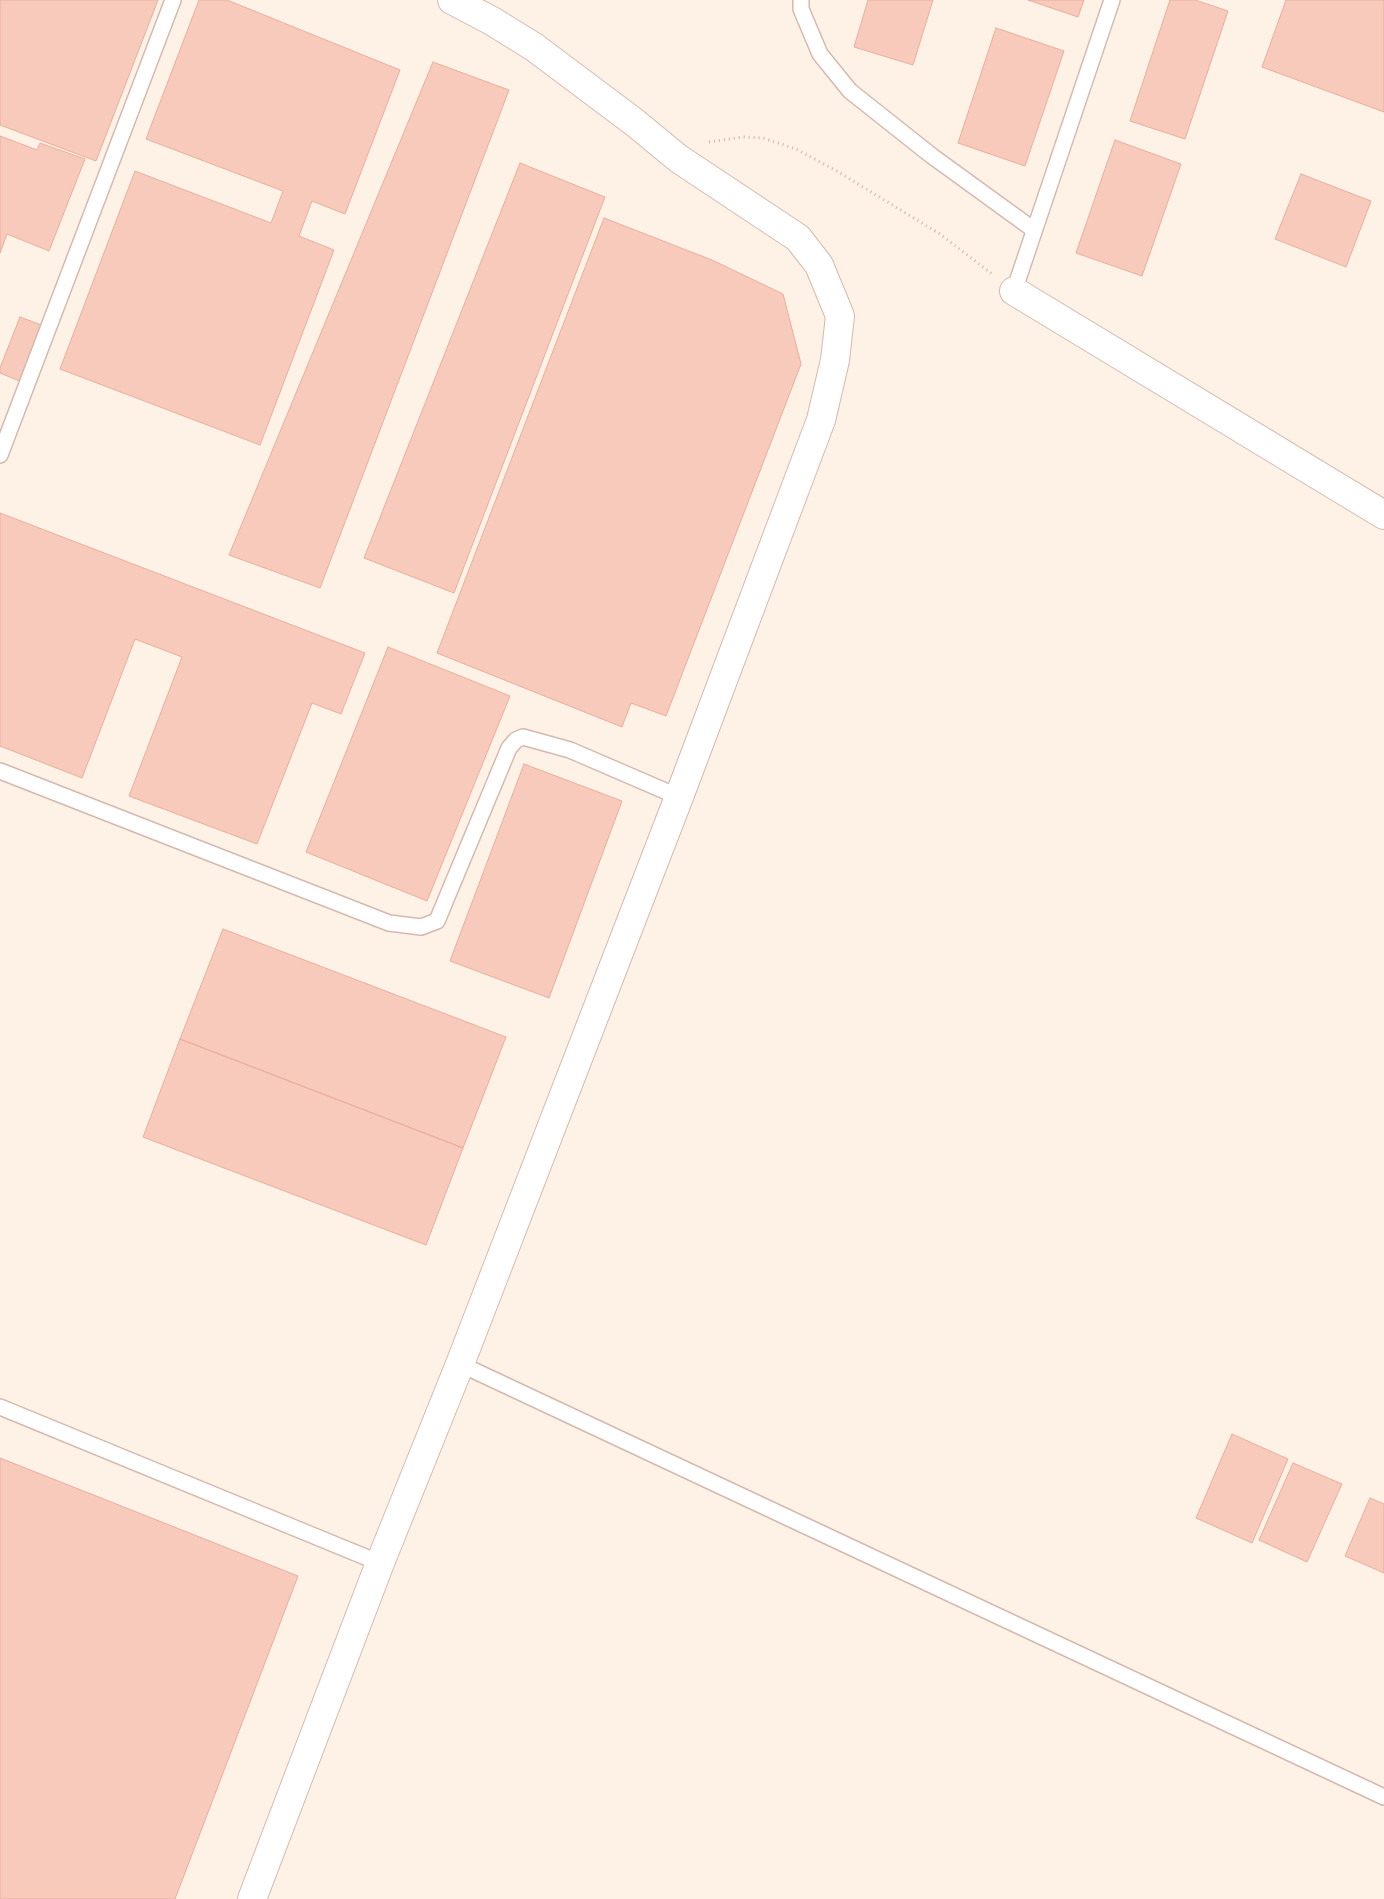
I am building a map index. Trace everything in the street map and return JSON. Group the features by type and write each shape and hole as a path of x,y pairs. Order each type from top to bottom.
{"street":[{"path":"252,1899 380,1563 460,1364 679,797 821,420 835,360 840,316 819,265 798,238 678,159 634,122 534,47 492,21 452,0"},
{"path":"1014,291 1384,515"}],"lane":[{"path":"0,455 174,0"},
{"path":"801,0 801,9 820,54 850,91 932,156 1034,230"},
{"path":"1014,291 1112,0"},
{"path":"0,771 389,923 421,927 437,921 509,748 516,740 523,737 570,750 679,797"},
{"path":"460,1364 1384,1797"},
{"path":"0,1407 380,1563"}],"path":[{"path":"678,159 702,144 743,137 764,138 796,150 835,170 940,234 1014,291"}],"building":[{"path":"0,0 158,0 96,161 0,125"},
{"path":"199,0 227,0 400,70 345,214 312,201 299,236 334,250 260,445 60,369 135,171 271,223 283,191 146,139"},
{"path":"868,0 933,0 913,65 854,47"},
{"path":"1028,0 1084,0 1078,17"},
{"path":"1170,0 1195,0 1228,11 1185,139 1130,121"},
{"path":"1286,0 1384,0 1384,112 1262,67"},
{"path":"996,28 1064,51 1025,166 958,143"},
{"path":"433,62 509,90 320,588 229,555"},
{"path":"0,136 37,150 40,143 85,159 49,251 7,234 0,253"},
{"path":"1115,140 1181,164 1142,276 1076,253"},
{"path":"520,163 605,197 454,593 364,558"},
{"path":"1301,174 1371,201 1346,267 1275,239"},
{"path":"604,218 712,260 783,294 801,364 666,716 631,703 622,727 437,653"},
{"path":"20,317 44,326 22,382 0,373 0,368"},
{"path":"0,513 365,653 341,714 312,703 257,844 129,796 182,657 135,639 82,778 0,746"},
{"path":"388,647 510,696 427,901 306,852"},
{"path":"524,764 622,801 549,998 450,961"},
{"path":"223,929 506,1037 463,1148 180,1039"},
{"path":"180,1039 463,1148 426,1245 143,1137"},
{"path":"1232,1434 1288,1459 1252,1543 1196,1518"},
{"path":"0,1458 298,1576 175,1899 0,1899"},
{"path":"1293,1463 1342,1484 1307,1562 1259,1540"},
{"path":"1370,1498 1384,1504 1384,1573 1345,1556"}]}
